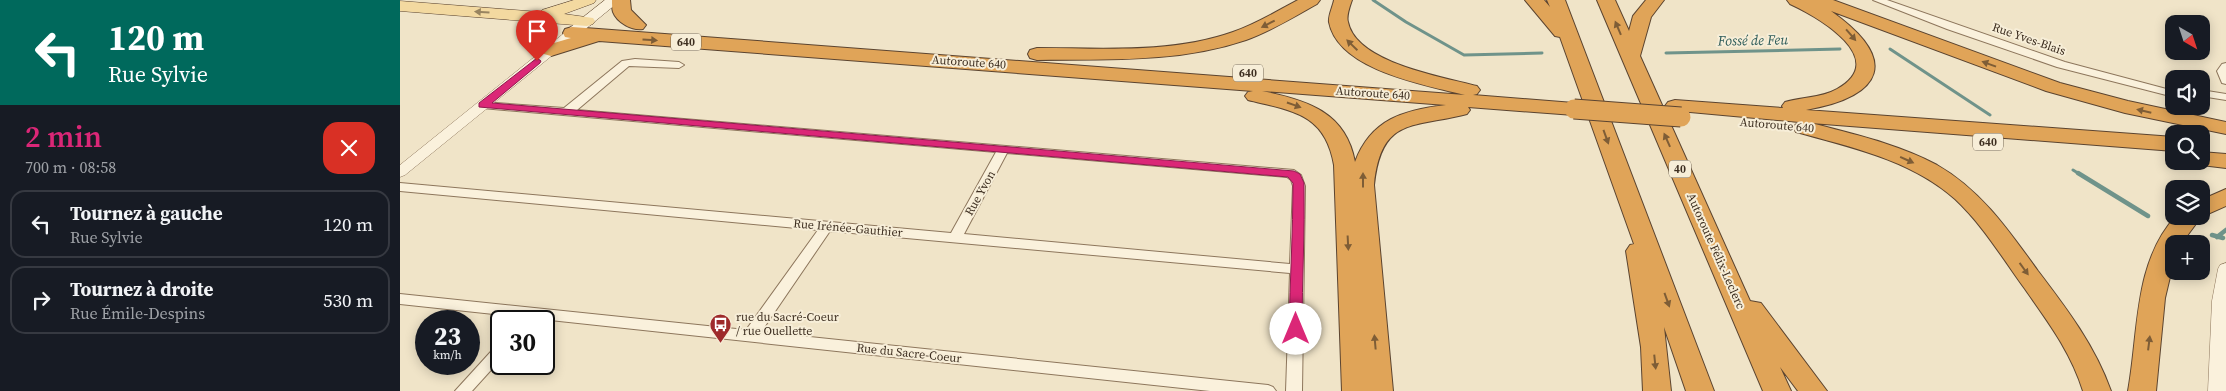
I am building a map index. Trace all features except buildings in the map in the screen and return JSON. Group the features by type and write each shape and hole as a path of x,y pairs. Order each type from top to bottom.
{"highway":[{"path":"621,0 622,12 637,25"},
{"path":"1024,55 1157,52 1198,47 1247,34 1311,0"},
{"path":"1343,0 1338,12 1339,26 1347,41 1361,53 1393,70 1471,90"},
{"path":"1534,0 1571,42"},
{"path":"1556,0 1700,391"},
{"name":"Autoroute Félix-Leclerc","path":"1606,0 1778,391"},
{"path":"1630,57 1642,16 1655,0"},
{"path":"1754,112 1807,104 1836,96 1854,85 1864,71 1865,63 1861,50 1847,31 1826,15 1796,0"},
{"path":"1817,0 2045,84 2125,107 2226,128"},
{"name":"Autoroute 640","path":"568,31 637,25 1471,90 1572,103 1678,112 1803,127 2165,156"},
{"name":"Autoroute 640","path":"568,31 602,36 1493,102 1572,103"},
{"path":"568,31 602,36"},
{"path":"1169,77 1294,105 1317,116 1337,135 1342,147 1345,165 1356,391"},
{"path":"1379,391 1363,185 1367,155 1377,138 1404,120 1431,113 1493,102"},
{"name":"Autoroute 640","path":"1678,112 1754,112 2165,143"},
{"path":"1803,127 1896,155 1926,168 1962,193 1987,219 2060,318 2082,353 2097,391"},
{"path":"2210,147 2226,148"},
{"path":"2210,160 2226,161"},
{"path":"2210,204 2226,197"},
{"path":"1631,205 1654,347 1657,391"},
{"path":"2142,391 2155,285 2161,258 2172,236 2182,225"},
{"path":"1729,281 1813,391"}],"main road":[{"path":"400,6 531,16 566,9 588,0"},
{"path":"568,31 598,0"},
{"path":"400,18 568,31 614,0"},
{"path":"531,16 568,31"}],"street":[{"name":"Rue Yves-Blais","path":"1878,0 2048,62 2165,92"},
{"name":"Rue Yves-Blais","path":"1897,0 2092,68 2165,86"},
{"path":"488,101 500,85 517,68 568,31"},
{"path":"400,172 488,101 568,31"},
{"path":"568,111 620,67 630,62 679,66"},
{"path":"2226,66 2222,71 2226,81"},
{"path":"2210,94 2226,97"},
{"path":"488,101 568,111 1282,171 1297,178 1299,250 1296,269 1294,391"},
{"path":"2210,101 2226,104"},
{"name":"Rue Yvon","path":"955,238 1004,148"},
{"name":"Rue Irénée-Gauthier","path":"400,187 1296,269"},
{"path":"750,336 827,226"},
{"path":"2217,391 2220,301 2226,269"},
{"name":"Rue du Sacre-Coeur","path":"400,299 490,311"},
{"name":"Rue du Sacre-Coeur","path":"555,319 750,336 1268,391"},
{"path":"463,391 490,362"}],"waterway":[{"name":"Fossé de Feu","path":"1373,0 1406,22 1464,55 1542,53"},
{"name":"Fossé de Feu","path":"1666,53 1840,49"},
{"name":"Fossé de Feu","path":"1890,49 1990,115"},
{"name":"Fossé de Feu","path":"2073,170 2081,175"},
{"name":"Fossé de Feu","path":"2078,173 2148,216"},
{"path":"2218,237 2226,230"},
{"name":"Fossé de Feu","path":"2212,235 2218,237"},
{"name":"Fossé de Feu","path":"2218,237 2223,238"}],"place":[{"name":"rue du Sacré-Coeur / rue Ouellette","path":"720,343"}],"route":[{"path":"537,61 482,105 1290,173 1296,176 1298,183 1299,250 1296,269 1296,329"}]}
